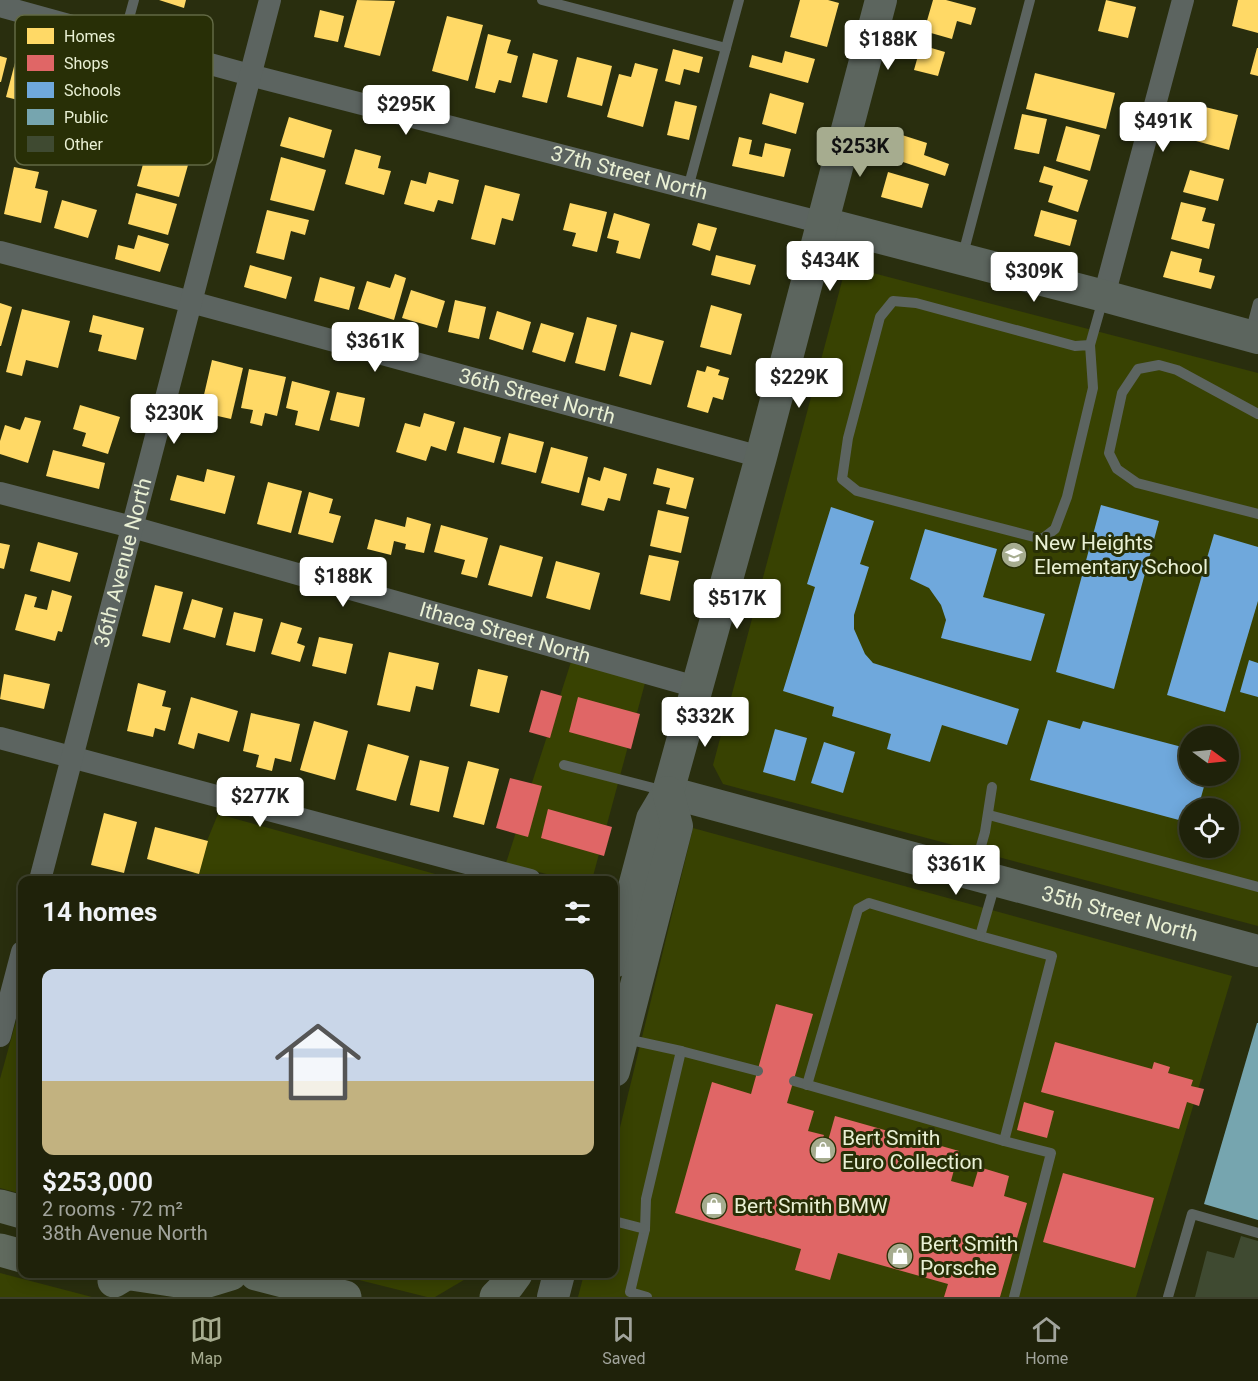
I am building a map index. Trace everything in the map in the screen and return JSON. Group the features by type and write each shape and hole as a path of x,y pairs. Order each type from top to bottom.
{"highway":[{"path":"0,1206 18,1211"},
{"path":"0,1250 18,1255"},
{"path":"158,1278 198,1284 221,1278"},
{"path":"271,1278 345,1297"},
{"path":"496,1297 513,1278"},
{"path":"102,1280 174,1297"}],"main road":[{"path":"618,1054 622,1038 636,909 652,819 668,792 761,457 881,0"},
{"name":"37th Street North","path":"823,223 1254,337"},
{"name":"35th Street North","path":"668,792 1258,951"},
{"path":"618,952 636,909"},
{"path":"521,1297 527,1278"},
{"path":"553,1297 558,1278"}],"street":[{"name":"36th Avenue North","path":"41,876 270,0"},
{"path":"1104,296 1183,0"},
{"name":"37th Street North","path":"0,6 33,15"},
{"name":"37th Street North","path":"213,65 823,223"},
{"name":"36th Street North","path":"0,252 761,457"},
{"name":"Ithaca Street North","path":"0,493 132,527 696,687"},
{"path":"0,738 507,876"},
{"path":"0,1036 18,964"}],"lane":[{"path":"130,15 134,0"},
{"path":"542,0 726,48"},
{"path":"688,188 739,0"},
{"path":"962,259 1030,0"},
{"path":"1090,345 1075,346 916,303 893,302 880,317 848,438 842,479 857,491 1042,539 1055,529 1067,496 1093,388 1090,345 1104,296"},
{"path":"1254,337 1258,303"},
{"path":"1258,414 1178,370 1159,365 1138,369 1122,393 1109,453 1117,469 1137,483 1258,514"},
{"path":"564,765 668,792"},
{"path":"980,936 992,787"},
{"path":"989,815 1258,887"},
{"path":"807,1085 858,909 869,903 1052,956 1004,1141"},
{"path":"622,1038 758,1071"},
{"path":"647,1297 630,1292 645,1229 646,1199 681,1051"},
{"path":"794,1081 1051,1153 1014,1297"},
{"path":"1168,1297 1191,1214 1258,1233"},
{"path":"618,1222 645,1229"}],"shaded area":[{"name":"New Heights Elementary School","path":"846,266 1258,373 1258,926 723,784 713,765"},
{"path":"571,662 645,683 593,876 553,876 506,863"},
{"path":"218,814 443,876 193,876"},
{"path":"693,828 1232,976 1136,1297 578,1297 583,1278 618,1278 618,1136"},
{"path":"18,1014 18,1193 0,1188 0,1079"},
{"path":"0,1273 92,1297 0,1297"},
{"path":"351,1278 467,1278 435,1297"}],"building: Homes":[{"path":"159,0 186,0 184,8"},
{"path":"357,0 395,1 380,56 344,47"},
{"path":"800,0 828,0 839,3 827,47 790,37"},
{"path":"933,0 946,0 976,8 971,25 957,21 952,39 924,31"},
{"path":"1106,0 1136,7 1128,38 1098,31"},
{"path":"1238,0 1258,0 1258,33 1232,26"},
{"path":"320,10 344,16 338,42 314,37"},
{"path":"447,16 483,25 468,81 432,71"},
{"path":"488,34 511,40 507,53 518,56 511,83 499,80 495,93 475,88"},
{"path":"921,45 945,52 938,76 914,70"},
{"path":"1258,48 1258,76 1250,74"},
{"path":"673,49 703,57 699,73 684,69 680,85 665,81"},
{"path":"785,51 815,59 808,83 749,67 752,55 782,63"},
{"path":"533,53 558,60 547,103 522,97"},
{"path":"0,56 7,58 1,82 0,82"},
{"path":"577,57 612,66 602,106 567,97"},
{"path":"15,63 15,99 6,97"},
{"path":"635,63 658,69 643,127 607,117 619,74 631,77"},
{"path":"1035,73 1115,93 1106,129 1026,109"},
{"path":"770,93 804,103 796,134 762,124"},
{"path":"675,101 697,106 689,140 667,135"},
{"path":"1205,107 1238,115 1229,150 1196,141"},
{"path":"1022,114 1047,119 1039,154 1014,149"},
{"path":"289,117 332,130 324,158 280,146"},
{"path":"1066,126 1100,135 1090,171 1056,161"},
{"path":"902,135 927,143 924,155 949,164 945,176 894,159"},
{"path":"739,137 752,140 749,154 762,157 765,143 791,149 784,177 732,166"},
{"path":"355,149 381,156 378,168 391,171 384,195 345,184"},
{"path":"281,157 326,170 314,211 270,200"},
{"path":"143,165 188,165 179,197 137,186"},
{"path":"1044,166 1088,180 1078,212 1048,202 1053,186 1039,182"},
{"path":"14,167 39,172 35,188 48,191 41,223 4,214"},
{"path":"1190,170 1224,179 1218,201 1183,192"},
{"path":"429,172 459,180 453,204 438,200 434,212 404,204 411,180 426,184"},
{"path":"888,172 929,184 922,208 881,197"},
{"path":"485,185 520,194 513,221 502,218 495,245 471,239"},
{"path":"136,193 177,204 168,235 128,224"},
{"path":"62,200 97,210 88,238 54,228"},
{"path":"1181,202 1206,208 1202,221 1215,224 1209,249 1171,239"},
{"path":"570,203 607,212 597,252 572,246 576,233 563,230"},
{"path":"267,210 309,220 305,235 291,231 284,260 256,253"},
{"path":"1041,210 1077,220 1070,246 1034,236"},
{"path":"614,213 650,224 640,259 616,253 619,241 607,238"},
{"path":"698,223 717,228 710,251 692,245"},
{"path":"138,235 169,244 160,272 115,259 118,245 134,249"},
{"path":"1171,251 1202,259 1199,272 1215,276 1211,289 1163,277"},
{"path":"716,255 756,265 750,285 711,275"},
{"path":"250,265 292,277 286,299 244,287"},
{"path":"395,274 406,278 394,320 358,309 367,281 390,288"},
{"path":"320,277 355,287 349,310 314,301"},
{"path":"411,290 445,301 437,328 402,318"},
{"path":"455,300 486,307 479,339 448,332"},
{"path":"0,303 12,307 1,346 0,346"},
{"path":"711,305 742,314 731,355 700,347"},
{"path":"22,309 70,321 58,368 26,360 22,376 6,372"},
{"path":"497,311 531,322 523,350 489,339"},
{"path":"93,315 144,328 136,360 98,351 102,335 89,332"},
{"path":"587,317 617,325 605,371 575,363"},
{"path":"541,323 574,333 565,362 532,352"},
{"path":"631,332 664,341 651,385 619,376"},
{"path":"212,360 243,368 231,419 200,412"},
{"path":"707,366 720,370 718,375 729,378 723,400 713,397 708,413 687,407 697,370 705,372"},
{"path":"249,369 286,377 277,416 265,413 262,426 250,423 253,410 241,408"},
{"path":"292,381 330,391 319,431 295,425 298,411 286,408"},
{"path":"337,392 365,398 359,427 330,420"},
{"path":"80,405 120,417 108,454 82,446 86,433 73,429"},
{"path":"424,413 455,422 446,451 431,446 426,461 396,452 405,423 420,427"},
{"path":"25,417 41,421 28,463 0,454 0,441 5,425 20,430"},
{"path":"464,427 501,437 494,463 457,453"},
{"path":"509,433 544,442 536,473 501,464"},
{"path":"551,447 588,457 579,493 541,483"},
{"path":"53,450 105,463 99,489 46,476"},
{"path":"604,467 627,474 620,501 608,498 604,511 581,505 588,477 600,481"},
{"path":"657,468 694,478 686,509 666,504 670,488 653,484"},
{"path":"207,469 235,476 225,514 170,500 177,475 204,482"},
{"path":"268,482 302,491 291,533 257,524"},
{"path":"309,492 333,499 329,513 341,516 333,543 298,534"},
{"path":"658,510 689,517 681,553 650,546"},
{"path":"407,517 431,524 424,553 405,549 406,544 394,541 391,555 367,549 375,519 405,527"},
{"path":"441,525 488,538 477,578 461,574 465,560 434,552"},
{"path":"38,542 78,553 70,582 30,571"},
{"path":"0,543 10,545 4,569 0,568"},
{"path":"500,545 543,557 532,597 488,585"},
{"path":"649,555 679,561 670,601 640,594"},
{"path":"556,561 600,573 590,610 546,598"},
{"path":"155,585 183,592 170,643 142,636"},
{"path":"52,590 72,596 62,632 58,631 55,641 15,630 25,594 37,597 34,607 47,610"},
{"path":"192,599 223,608 215,638 183,629"},
{"path":"234,612 263,619 255,652 226,645"},
{"path":"281,622 302,628 297,643 305,646 300,662 271,654"},
{"path":"319,637 353,644 346,674 312,666"},
{"path":"389,652 439,663 433,690 416,686 410,712 377,705"},
{"path":"478,669 508,676 499,713 470,706"},
{"path":"4,674 50,684 44,709 0,699"},
{"path":"138,683 166,691 162,706 171,708 165,731 155,728 153,737 127,731"},
{"path":"191,697 238,711 229,742 198,733 194,749 178,744"},
{"path":"251,713 300,724 291,762 275,758 272,771 256,767 259,755 243,751"},
{"path":"314,721 348,731 335,780 300,770"},
{"path":"368,744 409,756 396,801 356,790"},
{"path":"420,760 449,767 439,812 410,805"},
{"path":"468,761 499,769 484,825 453,817"},
{"path":"104,813 137,822 124,873 91,865"},
{"path":"155,827 208,841 199,874 147,859"}],"building: Shops":[{"path":"541,690 562,696 550,738 529,732"},
{"path":"578,697 640,714 631,749 569,732"},
{"path":"510,778 542,786 528,837 496,828"},
{"path":"548,809 612,827 604,856 541,838"},
{"name":"Bert Smith Euro Collection","path":"776,1004 813,1014 787,1103 814,1111 808,1131 824,1135 820,1146 826,1148 835,1116 959,1151 951,1181 973,1187 979,1167 1009,1176 1004,1196 1027,1203 1000,1297 944,1297 948,1284 838,1253 830,1280 795,1270 801,1249 675,1213 712,1082 751,1094"},
{"path":"1055,1042 1152,1069 1154,1062 1170,1067 1168,1073 1193,1080 1191,1086 1204,1089 1199,1106 1187,1102 1179,1129 1041,1092"},
{"path":"1024,1102 1054,1111 1047,1138 1017,1130"},
{"path":"1063,1173 1154,1198 1135,1268 1043,1242"}],"building: Schools":[{"path":"1101,505 1159,521 1114,689 1056,672"},
{"path":"831,507 874,521 860,564 869,567 854,615 854,629 865,654 873,663 1019,709 1007,745 942,725 930,762 887,749 891,734 832,716 834,707 783,691 815,587 807,584"},
{"path":"925,529 997,549 983,597 1045,614 1031,661 941,638 946,620 941,605 929,588 910,579"},
{"path":"1214,534 1258,547 1258,601 1225,712 1167,695"},
{"path":"1249,660 1258,663 1258,697 1240,692"},
{"path":"1048,720 1080,729 1083,721 1179,746 1179,786 1204,786 1201,798 1179,798 1179,820 1030,780"},
{"path":"775,729 807,738 795,781 763,772"},
{"path":"824,742 855,752 843,793 811,783"}],"building: Public":[{"path":"1258,1023 1258,1220 1204,1204"}],"building: Other":[{"path":"1241,1236 1258,1241 1258,1297 1195,1297 1207,1251 1234,1258"}],"place":[{"name":"New Heights Elementary School","path":"1014,555"},
{"name":"Bert Smith Euro Collection","path":"823,1150"},
{"name":"Bert Smith BMW","path":"714,1206"},
{"name":"Bert Smith Porsche","path":"900,1256"}]}
